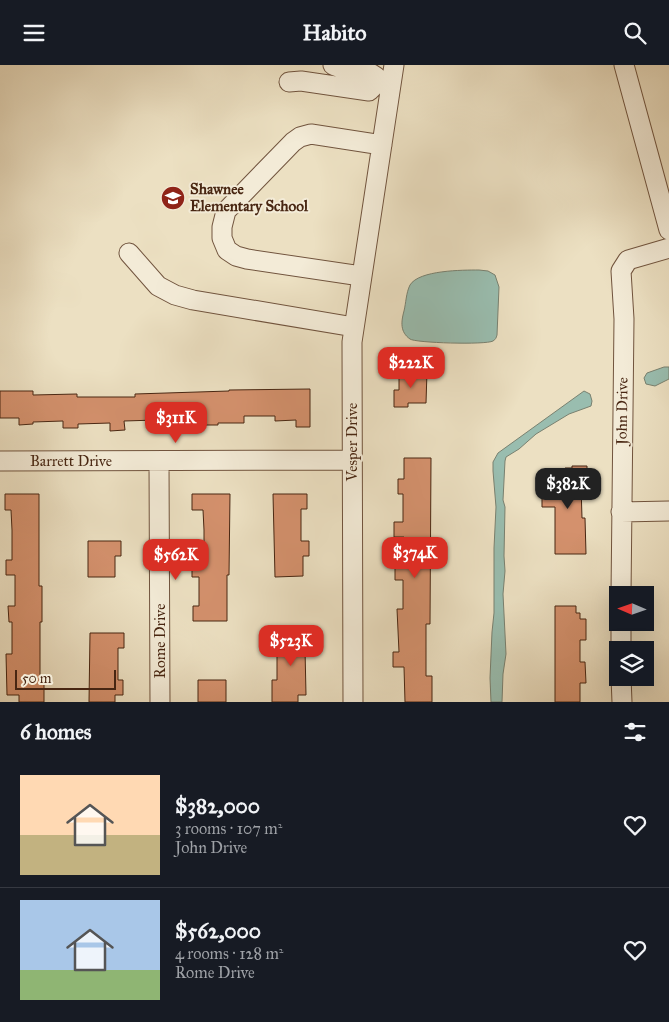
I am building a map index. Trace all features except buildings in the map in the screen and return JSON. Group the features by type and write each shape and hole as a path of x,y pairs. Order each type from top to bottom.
{"street":[{"path":"332,65 339,69 388,76"},
{"path":"624,65 669,229"},
{"path":"288,82 301,81 369,91 388,76"},
{"name":"Vesper Drive","path":"353,702 352,357 354,327 382,145 388,76"},
{"path":"362,276 236,256 227,250 222,239 222,227 226,211 300,137 311,134 382,145"},
{"name":"John Drive","path":"621,586 624,319 621,271 628,260 669,247"},
{"path":"129,253 158,286 175,295 194,300 354,327"},
{"name":"Barrett Drive","path":"0,461 352,460"},
{"name":"Rome Drive","path":"159,461 160,702"},
{"path":"621,512 669,511"},
{"path":"622,686 622,702"}],"shaded area":[{"path":"488,271 495,275 499,287 497,335 495,340 478,343 424,342 410,339 404,333 402,319 410,285 415,280 422,276 442,272"},
{"path":"669,367 669,379 655,386 646,384 644,378 647,373"},
{"path":"584,391 590,394 591,406 569,414 536,434 519,449 506,457 503,500 505,507 505,571 503,594 506,654 502,702 491,702 490,678 494,613 496,507 493,462 498,453"}],"place":[{"name":"Shawnee Elementary School","path":"173,198"}]}
